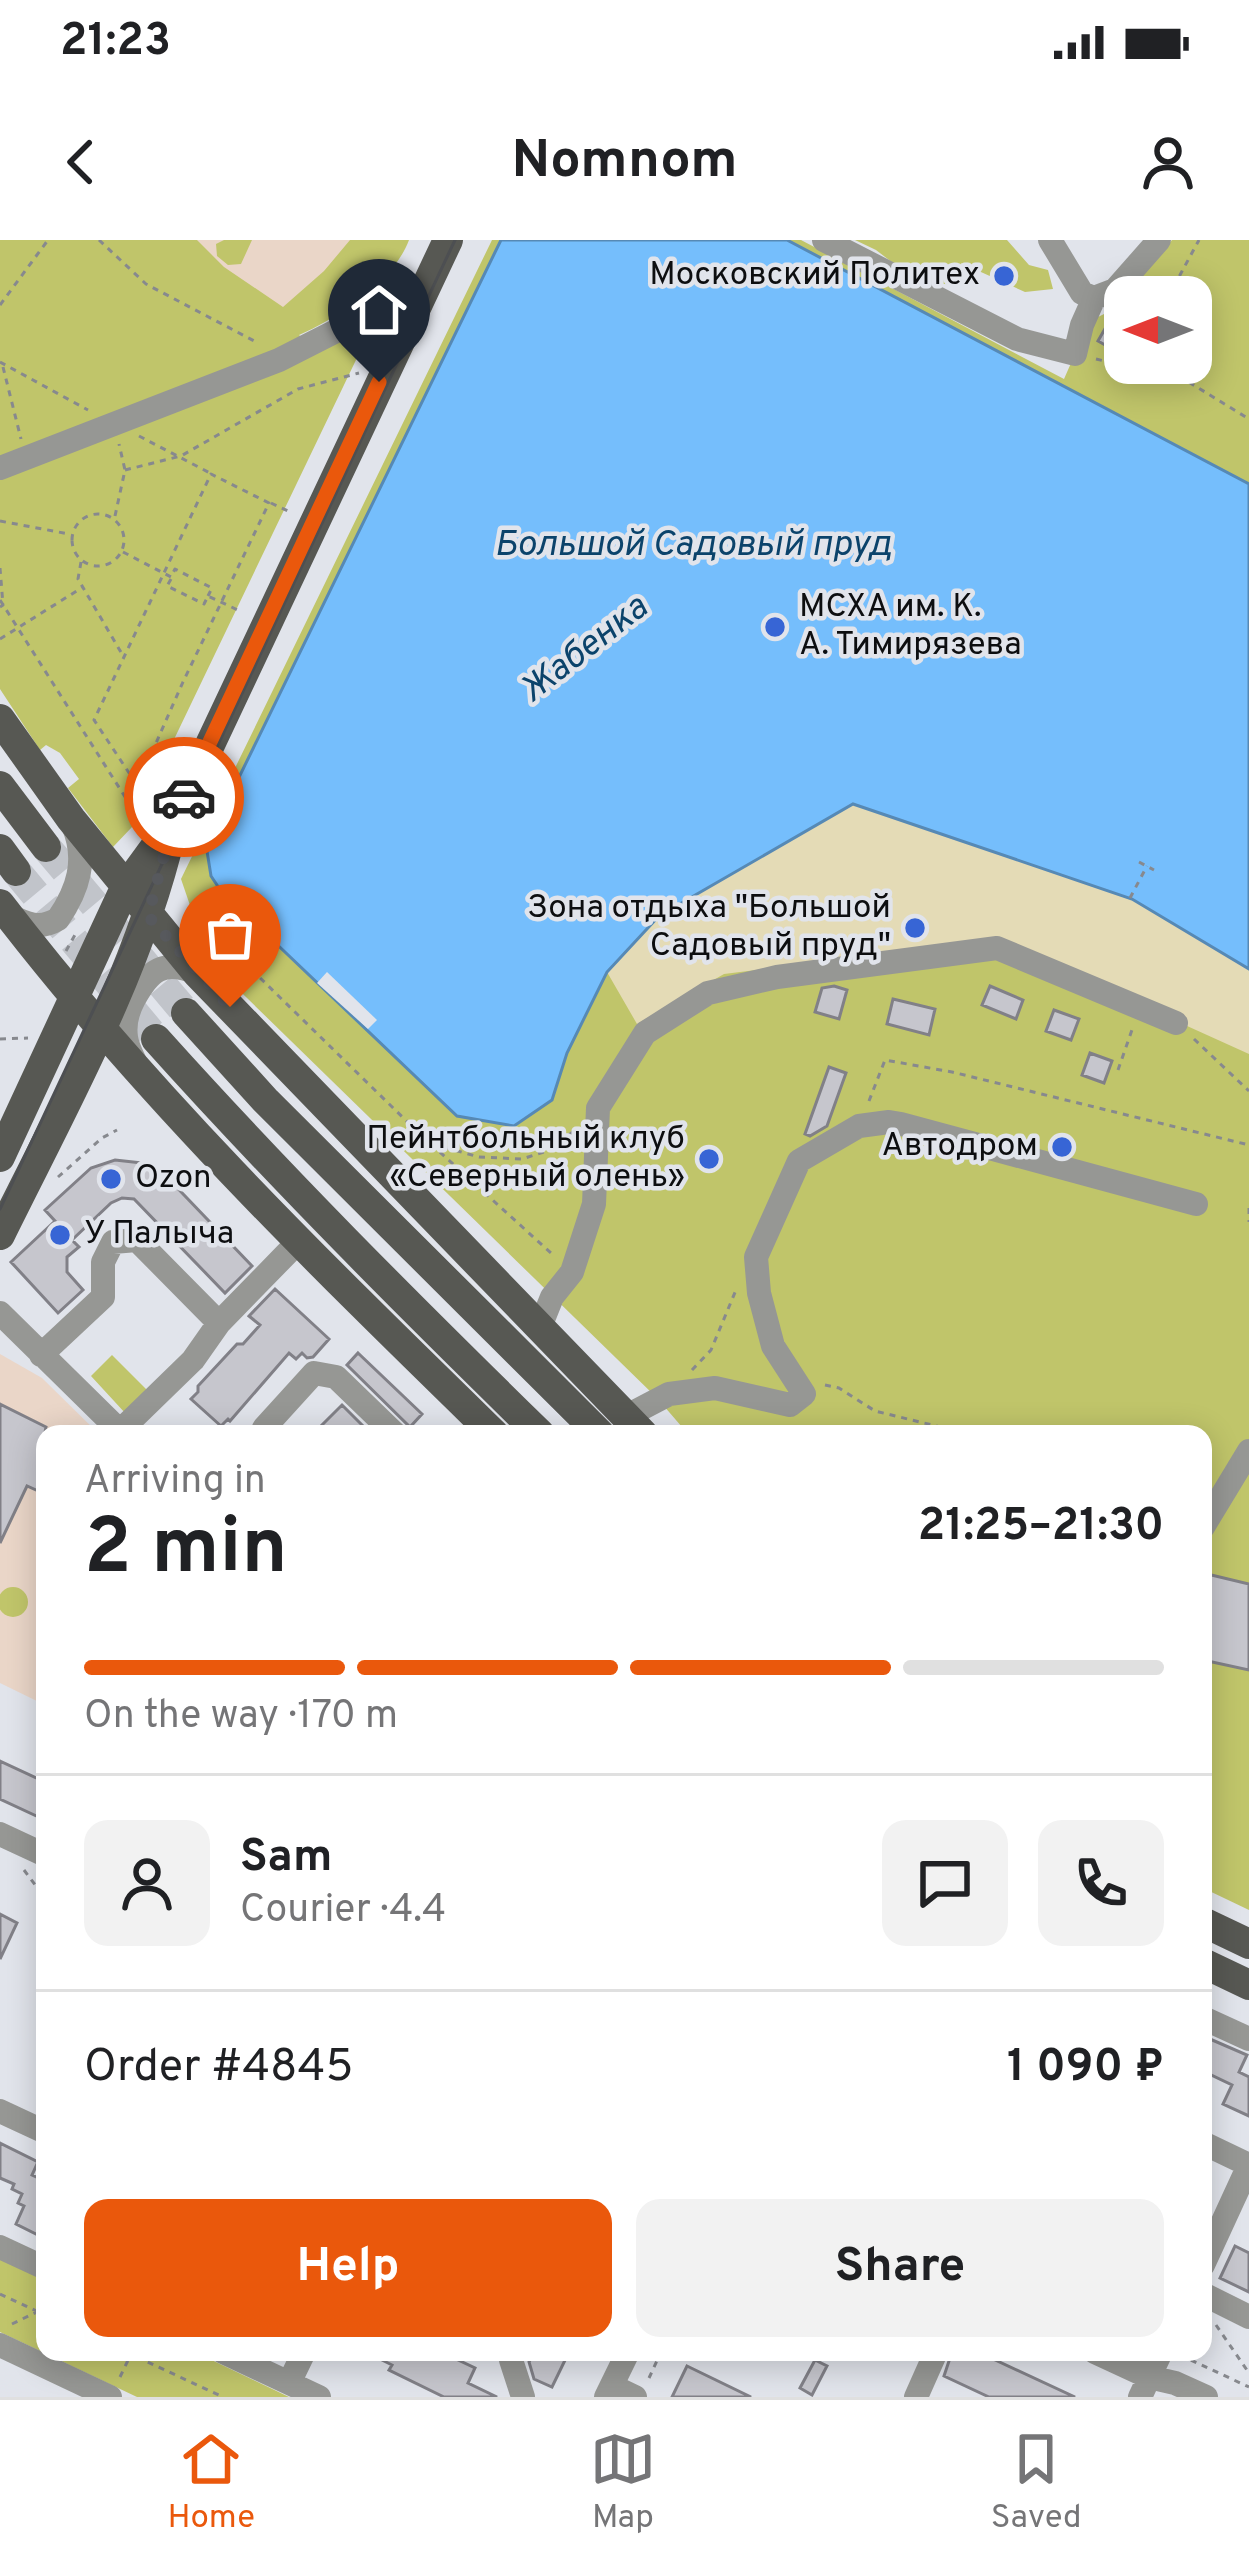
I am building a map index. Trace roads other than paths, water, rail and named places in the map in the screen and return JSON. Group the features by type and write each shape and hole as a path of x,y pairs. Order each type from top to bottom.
{"main road":[{"path":"0,1157 124,888 448,240"},
{"path":"0,719 148,916 634,1425"},
{"path":"0,786 46,847"},
{"path":"0,1235 101,1026 148,916 162,813"},
{"path":"4,910 74,996 298,1243 485,1425"},
{"path":"185,1013 591,1425"},
{"path":"156,1039 237,1130 532,1425"},
{"path":"1212,1926 1249,1944"},
{"path":"1212,1968 1249,1985"}],"street":[{"path":"824,240 1018,339 1075,354 1094,298"},
{"path":"1050,240 1082,293 1094,298 1115,290 1159,240"},
{"path":"0,468 279,360 395,302 418,301"},
{"path":"4,910 26,924 58,920 82,863 71,819"},
{"path":"540,1327 551,1297 572,1272 594,1204 598,1108 645,1033 708,993 777,977 997,948 1176,1023"},
{"path":"137,1067 125,1030 130,1006 151,974 193,958"},
{"path":"634,1425 657,1398 669,1394 716,1388 790,1405 804,1394 773,1346 759,1293 756,1257 799,1161 859,1126 901,1124 1196,1204"},
{"path":"41,1355 103,1297 103,1262 113,1242 137,1240 219,1323"},
{"path":"128,1425 298,1243"},
{"path":"0,1313 114,1425"},
{"path":"267,1425 314,1373 336,1376 386,1425"},
{"path":"1212,1512 1249,1451"},
{"path":"0,1834 36,1851"},
{"path":"1212,2022 1249,2039"},
{"path":"0,2111 36,2128"},
{"path":"1212,2147 1249,2165 1212,2245"},
{"path":"0,2247 36,2264"},
{"path":"1212,2298 1249,2317"},
{"path":"2,2336 36,2352"},
{"path":"55,2361 114,2389"},
{"path":"243,2361 319,2397"},
{"path":"289,2383 300,2361"},
{"path":"511,2361 523,2397"},
{"path":"916,2397 932,2361"},
{"path":"1108,2361 1144,2387 1175,2383 1206,2397"}],"water":[{"name":"Большой Садовый пруд","path":"501,240 787,240 1249,484 1249,969 1132,899 853,804 659,916 607,972 567,1053 552,1100 514,1126 457,1116 221,891 211,876 206,845"}],"tunnel":[{"path":"46,847 186,1013"},
{"path":"16,871 156,1039"}],"tram line":[{"path":"0,1209 455,240"}],"place":[{"name":"Московский Политех","path":"1004,276"},
{"name":"МСХА им. К. А. Тимирязева","path":"775,627"},
{"name":"Зона отдыха \"Большой Садовый пруд\"","path":"915,928"},
{"name":"Автодром","path":"1062,1147"},
{"name":"Пейнтбольный клуб «Северный олень»","path":"709,1159"},
{"name":"Ozon","path":"111,1179"},
{"name":"У Палыча","path":"60,1235"}],"water label":[{"name":"Жабенка","path":"585,650"}]}
